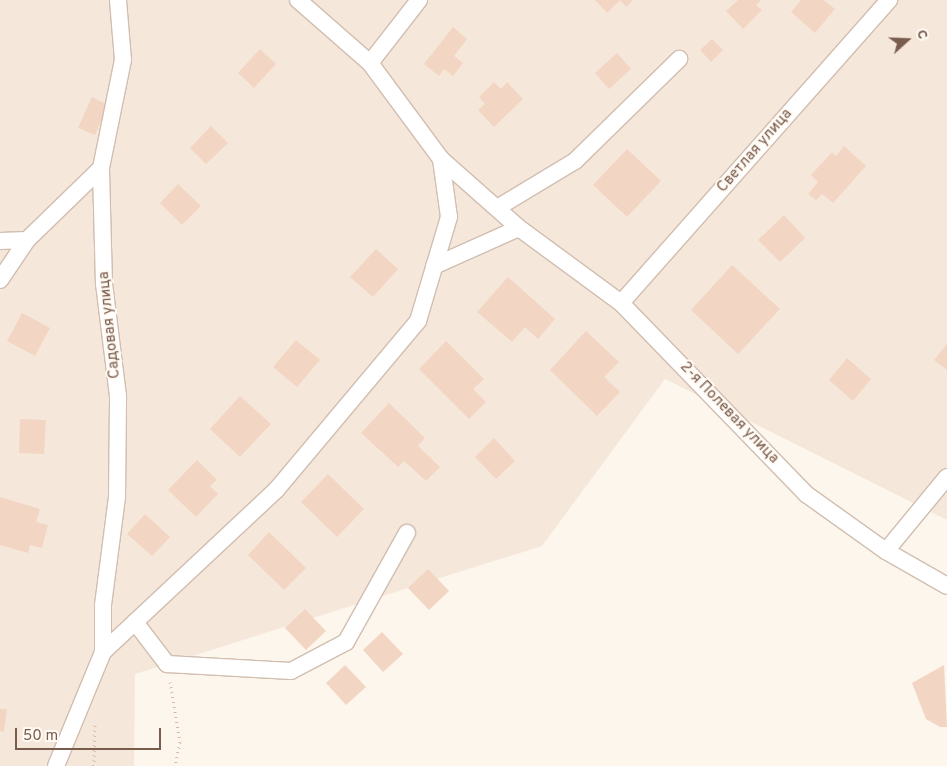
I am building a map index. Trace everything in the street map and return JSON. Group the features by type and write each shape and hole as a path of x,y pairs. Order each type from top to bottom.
{"street":[{"name":"Садовая улица","path":"56,766 103,652 103,606 117,497 118,396 104,284 102,168 123,60 118,0"},
{"name":"2-я Полевая улица","path":"298,0 370,63 442,159 519,228 621,303 806,494 886,551 947,586"},
{"path":"370,63 419,0"},
{"name":"Светлая улица","path":"621,303 889,0"},
{"path":"497,208 575,161 679,59"},
{"name":"Садовая улица","path":"103,652 277,489 418,321 450,217 442,159"},
{"path":"0,280 27,240 102,168"},
{"path":"434,266 519,228"},
{"path":"0,241 27,240"},
{"path":"886,551 947,477"},
{"path":"135,622 167,664 291,671 346,642 407,533"}],"path":[{"path":"167,664 180,742 175,766"}],"shaded area":[{"path":"0,0 947,0 947,520 665,379 542,546 135,674 134,766 0,766"}],"building":[{"path":"595,0 620,0 607,13"},
{"path":"620,0 633,0 626,7"},
{"path":"738,0 761,0 756,5 762,10 743,29 726,11"},
{"path":"801,0 824,0 835,9 815,33 791,12"},
{"path":"453,27 467,39 454,56 463,63 453,76 444,69 439,76 424,64"},
{"path":"712,39 723,50 711,62 700,50"},
{"path":"260,49 276,64 254,88 238,73"},
{"path":"617,53 631,69 609,89 595,73"},
{"path":"494,82 501,89 507,82 523,99 494,127 478,110 485,104 479,97"},
{"path":"92,97 108,105 95,135 78,128"},
{"path":"211,126 228,143 206,164 190,148"},
{"path":"844,146 866,166 833,203 822,194 816,200 808,194 818,182 811,175 832,152 836,156"},
{"path":"627,149 661,181 627,217 593,185"},
{"path":"178,184 201,206 182,225 160,203"},
{"path":"784,215 805,238 780,262 758,240"},
{"path":"376,249 398,269 373,297 350,277"},
{"path":"732,265 780,309 738,354 691,310"},
{"path":"508,277 555,319 538,339 525,327 512,342 477,312"},
{"path":"22,313 50,328 35,356 7,341"},
{"path":"586,331 619,362 604,377 620,392 597,416 550,370"},
{"path":"296,340 320,360 297,387 273,367"},
{"path":"446,341 484,379 473,389 486,402 469,419 419,369"},
{"path":"947,344 947,370 934,360"},
{"path":"847,358 871,379 853,401 829,380"},
{"path":"240,396 271,424 240,457 210,429"},
{"path":"389,403 425,438 418,446 440,467 426,481 404,461 398,467 361,433"},
{"path":"20,419 46,420 44,454 19,453"},
{"path":"494,438 515,461 496,479 475,457"},
{"path":"197,460 217,480 210,486 218,494 196,517 168,490"},
{"path":"328,474 364,509 337,537 301,502"},
{"path":"0,497 40,509 36,522 48,525 42,548 30,545 28,553 0,545"},
{"path":"145,514 170,537 152,556 127,534"},
{"path":"269,532 306,568 284,590 248,555"},
{"path":"428,569 449,591 429,610 408,588"},
{"path":"305,609 326,631 306,650 285,628"},
{"path":"382,632 403,654 383,672 363,650"},
{"path":"345,665 366,687 346,705 326,683"},
{"path":"944,665 947,727 940,727 926,719 912,683"},
{"path":"0,709 7,709 4,732 0,731"}]}
